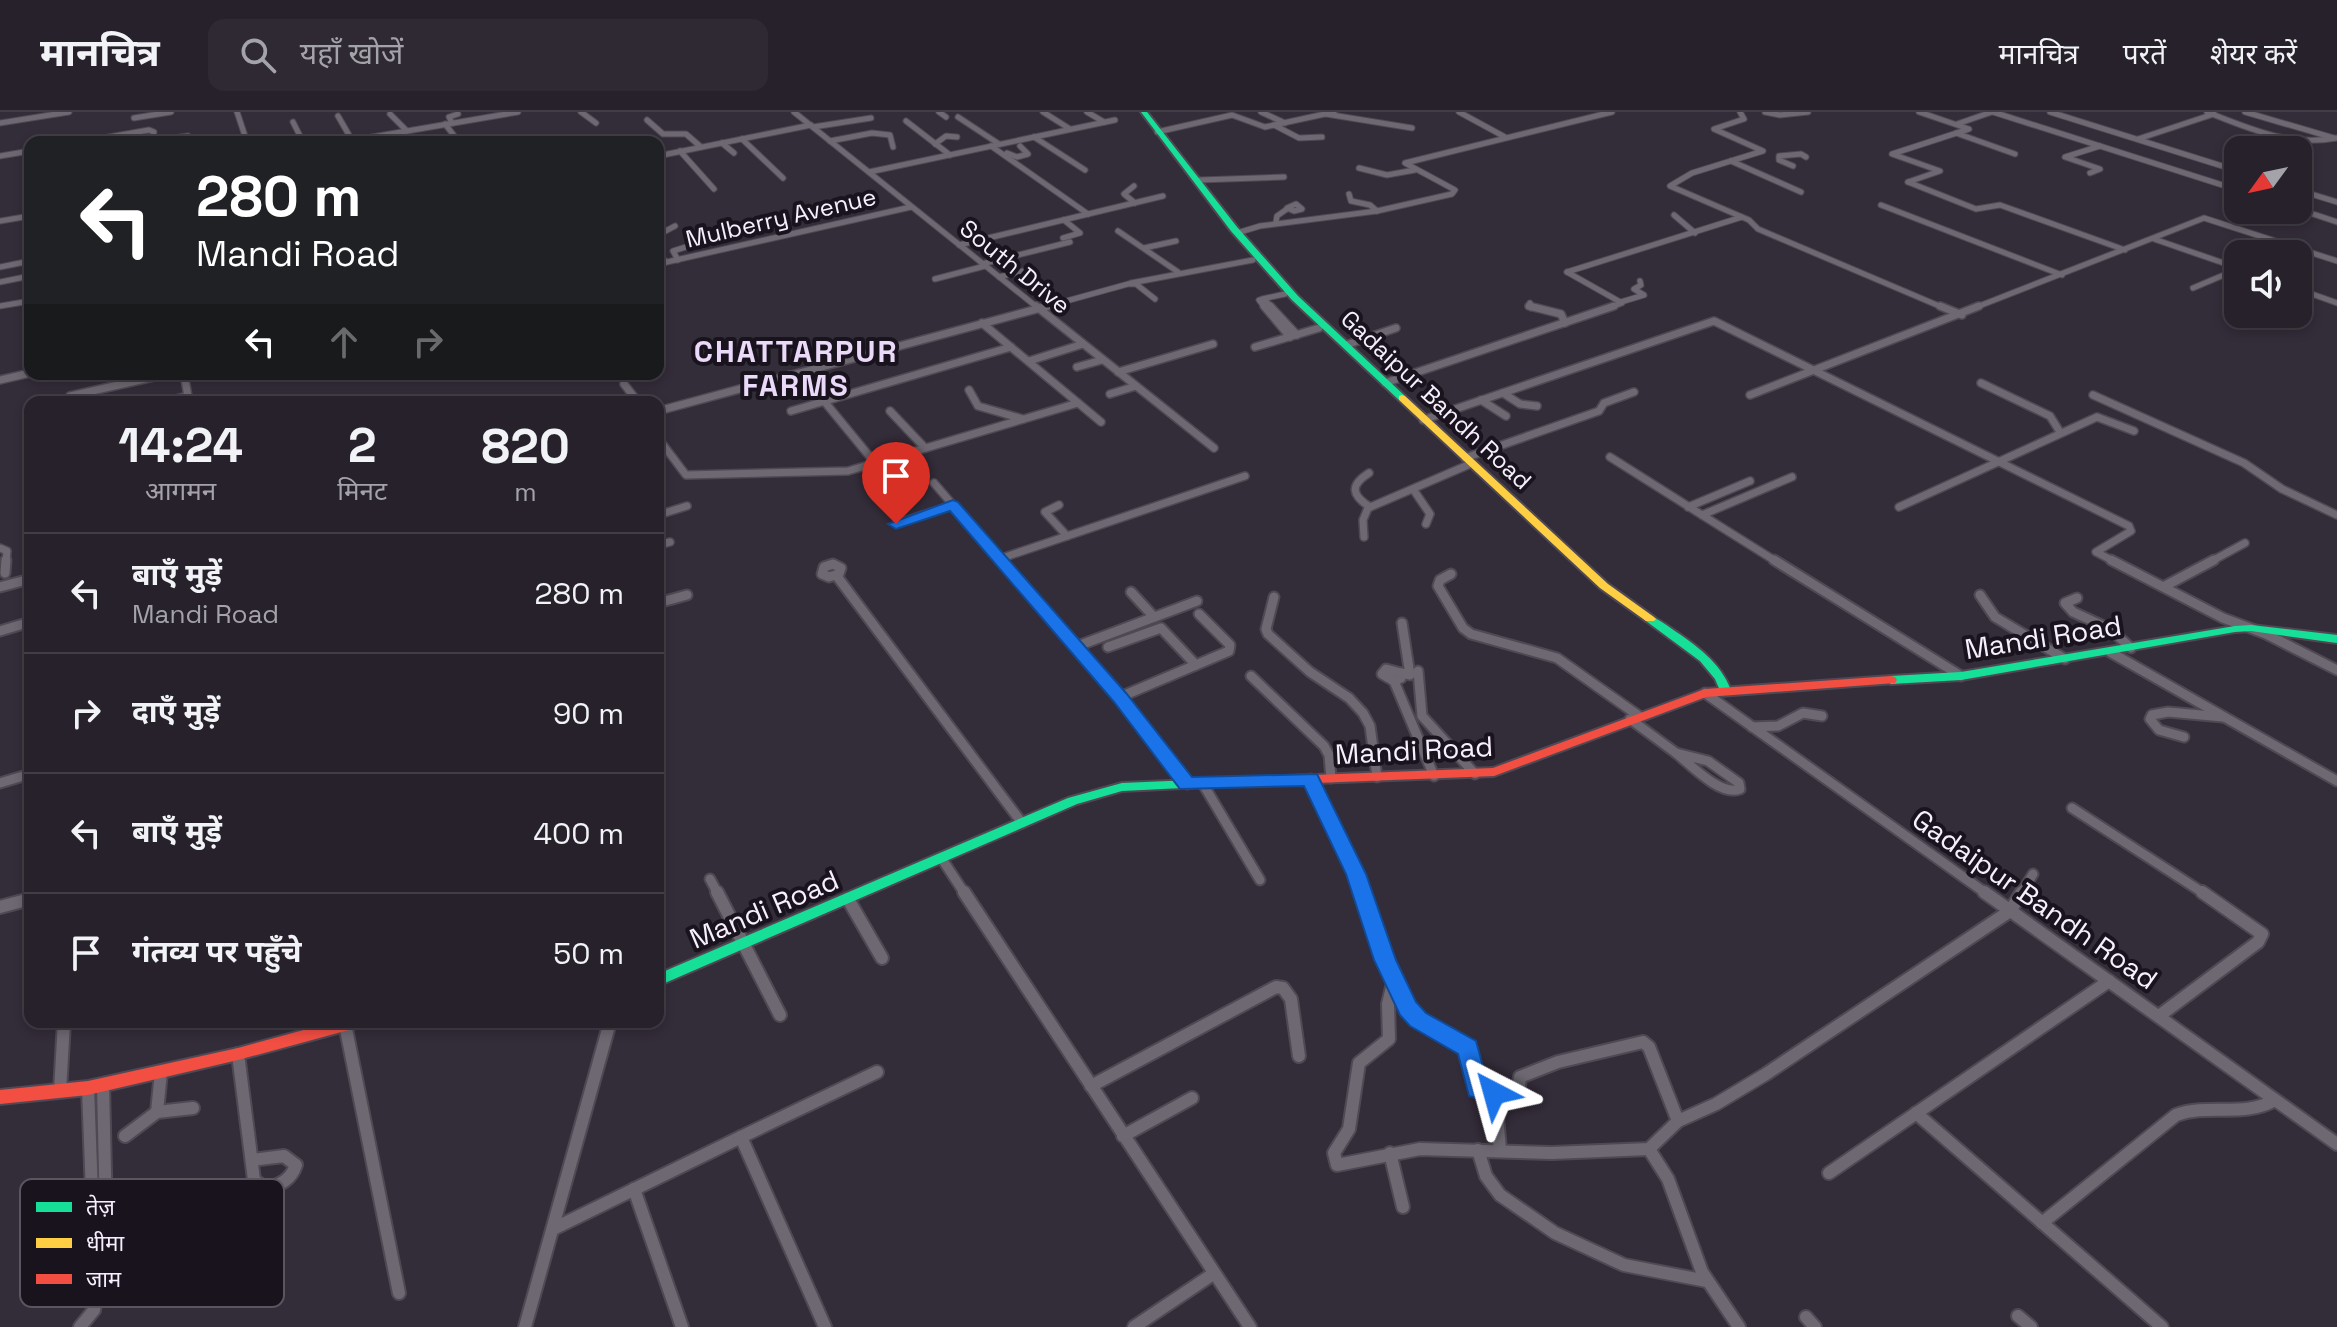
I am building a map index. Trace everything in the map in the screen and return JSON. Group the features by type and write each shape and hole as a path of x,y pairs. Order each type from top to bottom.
{"street":[{"path":"0,123 69,112"},
{"path":"138,136 133,115 171,112"},
{"path":"237,112 245,136"},
{"path":"380,136 518,112"},
{"path":"581,112 596,123"},
{"name":"South Drive","path":"794,112 1214,448"},
{"path":"939,112 946,117"},
{"path":"1043,112 1070,129"},
{"path":"1087,112 1104,122"},
{"path":"1138,112 1253,260 1285,294 1454,457 1470,464"},
{"name":"Gadaipur Bandh Road","path":"1144,112 1234,228 1295,298 1470,464 1621,600 1712,665 1722,678 1725,690"},
{"path":"1261,112 1285,123"},
{"path":"1158,132 1234,114 1262,127 1334,112"},
{"path":"1459,112 1505,137"},
{"path":"1234,228 1377,211 1456,192 1405,163 1612,112"},
{"path":"1740,112 1744,119 1714,129 1763,150 1781,155 1797,154"},
{"path":"1765,112 1780,115 1808,112"},
{"path":"1919,112 1969,129 1892,154 1940,171 1908,184 1976,209 2000,205 2125,250"},
{"path":"1957,124 1993,112 2224,186"},
{"path":"2050,112 2224,167"},
{"path":"2138,139 2210,113 2221,112"},
{"path":"2245,112 2337,138"},
{"path":"2210,113 2296,141 2318,143 2337,138"},
{"path":"390,114 407,131"},
{"path":"456,136 449,117 458,114"},
{"path":"1326,114 1359,123 1412,128"},
{"path":"338,116 349,136"},
{"path":"958,117 1088,214"},
{"path":"664,155 812,126 871,118"},
{"path":"647,120 663,134 686,134 701,147"},
{"path":"757,131 790,127 804,120"},
{"path":"869,172 1115,120"},
{"path":"906,121 950,155"},
{"path":"293,122 300,136"},
{"path":"1274,125 1299,138 1322,137"},
{"path":"114,136 153,131 152,136"},
{"path":"830,141 877,133 890,135 893,147"},
{"path":"1956,133 2015,154"},
{"path":"1034,137 1085,170"},
{"path":"742,139 783,178"},
{"path":"935,144 944,139"},
{"path":"722,143 734,153"},
{"path":"995,145 1014,157 1028,154 1020,146"},
{"path":"2090,173 2100,169 2065,157 2100,146"},
{"path":"1763,150 1692,173 1670,186 1742,217 1758,229 1962,315"},
{"path":"680,151 714,189"},
{"path":"0,156 24,152"},
{"path":"1781,155 1779,160 1793,166"},
{"path":"1731,161 1801,192"},
{"path":"1359,168 1387,175 1415,170"},
{"path":"1199,180 1284,177"},
{"path":"1134,186 1124,194 1135,203"},
{"path":"1349,194 1351,201 1370,205 1377,211"},
{"path":"2312,194 2337,202"},
{"path":"959,245 1163,196"},
{"path":"1881,205 2062,275"},
{"name":"Mulberry Avenue","path":"666,262 911,207"},
{"path":"1276,222 1277,216 1287,209"},
{"path":"2312,214 2337,222"},
{"path":"1674,215 1695,233"},
{"path":"0,221 24,217"},
{"path":"1621,302 1567,272 1742,217"},
{"path":"1750,395 2206,218 2337,261"},
{"path":"1234,228 1316,219"},
{"path":"1063,238 1080,233 1064,220"},
{"path":"664,232 675,226"},
{"path":"1118,231 1178,272"},
{"path":"2154,239 2224,264"},
{"path":"1144,248 1176,241"},
{"path":"935,279 1070,242"},
{"path":"678,260 673,251 689,246"},
{"path":"664,409 1131,283 1253,260"},
{"path":"0,267 24,262"},
{"path":"999,277 1031,269"},
{"path":"2193,288 2224,275"},
{"path":"0,282 24,277"},
{"path":"1385,383 1644,295 1634,289 1641,285 1640,281"},
{"path":"1131,283 1155,299"},
{"path":"1285,294 1259,301 1294,336"},
{"path":"2312,294 2337,303"},
{"path":"0,306 24,302"},
{"path":"1530,303 1529,307 1534,310 1561,314 1565,323"},
{"path":"1423,420 1711,321 1818,370 2130,527 2131,531 2096,552 2223,618 2251,628 2337,670"},
{"path":"982,323 1101,422"},
{"path":"1255,347 1319,328"},
{"path":"1346,345 1396,328"},
{"path":"1029,361 1083,344"},
{"path":"1118,372 1213,344"},
{"path":"791,411 1011,347"},
{"path":"1077,367 1102,360"},
{"path":"0,380 24,374"},
{"path":"790,375 800,385 797,392 814,390"},
{"path":"70,396 141,380"},
{"path":"1981,383 2050,416 2060,432"},
{"path":"624,384 633,396"},
{"path":"1110,394 1136,386"},
{"path":"969,390 978,406 1023,419"},
{"path":"1364,537 1365,512 1370,507 1599,411 1604,403 1634,392"},
{"path":"1503,393 1522,405 1537,406"},
{"path":"2093,395 2244,463 2282,489 2337,515"},
{"path":"1481,400 1506,416"},
{"path":"824,401 875,463"},
{"path":"664,446 686,475 842,472 1078,403"},
{"path":"890,411 925,448"},
{"path":"1899,507 2097,417 2134,431"},
{"path":"1610,457 1961,676"},
{"path":"1369,473 1355,482 1353,488 1357,499 1370,507"},
{"path":"999,559 1245,476"},
{"path":"1702,515 1792,477"},
{"path":"1688,507 1750,481"},
{"path":"934,483 1120,697 1187,784"},
{"path":"1413,489 1428,510 1430,517 1426,524"},
{"path":"896,524 953,505"},
{"path":"1059,505 1045,512 1067,536"},
{"path":"664,513 687,506"},
{"path":"664,544 670,542"},
{"path":"2165,586 2245,543"},
{"path":"0,548 7,551 5,573"},
{"path":"1451,574 1440,580 1438,586 1467,631 1478,637 1525,647 1557,658 1634,717 1674,753 1723,789 1733,792 1740,789 1739,783 1708,761 1674,753"},
{"path":"836,575 1022,823"},
{"path":"0,587 24,581"},
{"path":"1131,592 1154,617"},
{"path":"664,601 687,595"},
{"path":"1980,595 1995,617 2065,659"},
{"path":"1274,597 1268,634 1310,672 1349,698 1363,713 1370,726 1377,777"},
{"path":"2077,598 2065,603 2070,610 2110,629 2131,648"},
{"path":"1075,647 1197,601"},
{"path":"1120,697 1229,651 1230,645 1199,614"},
{"path":"1402,623 1410,675 1398,676 1434,776"},
{"path":"0,631 24,624"},
{"path":"1108,647 1161,628 1196,665"},
{"name":"Mandi Road","path":"664,978 1105,790 1187,784 1475,774 1512,768 1634,717 1705,693 1961,676 2206,633 2251,628 2337,639"},
{"path":"2110,652 2337,781"},
{"path":"1418,671 1422,716 1475,774"},
{"path":"1251,676 1324,746 1329,755 1331,778"},
{"name":"Gadaipur Bandh Road","path":"1705,693 2337,1144"},
{"path":"2184,737 2155,727 2150,719 2152,715 2168,712 2226,717"},
{"path":"1752,727 1778,726 1803,713 1822,716"},
{"path":"0,783 24,776"},
{"path":"1311,779 1362,887 1373,928 1394,979 1415,1017 1470,1050 1478,1090 1518,1094 1520,1077 1527,1072 1559,1065 1603,1049 1643,1042 1649,1047 1678,1121"},
{"path":"1203,784 1260,880"},
{"path":"2072,808 2250,923 2262,934 2258,942 2159,1016"},
{"path":"942,859 1250,1327"},
{"path":"1394,979 1388,1004 1389,1039 1359,1063 1349,1129 1333,1156 1337,1165 1348,1165 1390,1153 1448,1148 1552,1153 1649,1149 1678,1121 1716,1104 1755,1081 2010,911 2033,874"},
{"path":"710,879 780,1015"},
{"path":"848,899 882,958"},
{"path":"0,907 24,901"},
{"path":"1829,1173 2109,981"},
{"path":"1091,1086 1276,987 1283,988 1291,999 1299,1056"},
{"path":"60,1091 64,1028"},
{"path":"0,1097 103,1085 334,1028"},
{"path":"354,1028 399,1293"},
{"path":"525,1327 608,1028"},
{"path":"238,1054 252,1160"},
{"path":"157,1112 161,1072"},
{"path":"555,1228 877,1072"},
{"path":"103,1085 105,1179"},
{"path":"88,1088 91,1179"},
{"path":"1495,1094 1500,1150"},
{"path":"1123,1136 1192,1098"},
{"path":"2042,1223 2176,1115 2196,1107 2254,1113 2275,1100"},
{"path":"125,1136 157,1112 193,1108"},
{"path":"1916,1113 2162,1327"},
{"path":"741,1137 825,1327"},
{"path":"1649,1149 1668,1179 1707,1281 1739,1327"},
{"path":"1478,1150 1486,1176 1500,1195 1555,1233 1624,1265 1707,1281"},
{"path":"1390,1153 1403,1207"},
{"path":"634,1189 682,1327"},
{"path":"1134,1327 1213,1274"},
{"path":"80,1327 95,1307"},
{"path":"2018,1316 2031,1327"}],"traffic: fast":[{"path":"1144,112 1234,229 1295,298 1402,398"},
{"path":"1650,619 1704,658 1721,679 1725,690"},
{"path":"1891,680 1961,676 2235,629 2251,628 2337,639"},
{"path":"664,977 1073,801 1122,787 1239,782"}],"traffic: slow":[{"path":"1402,398 1604,586 1650,619"}],"traffic: jam":[{"path":"1239,782 1494,772 1705,693 1891,680"},
{"path":"0,1097 88,1088 238,1054 334,1028"}],"district":[{"name":"CHATTARPUR FARMS","path":"796,369"}],"route":[{"path":"896,524 953,505 1120,697 1187,784 1311,779 1356,874 1385,960 1408,1009 1418,1019 1468,1048 1477,1088 1480,1092 1494,1093"}]}
